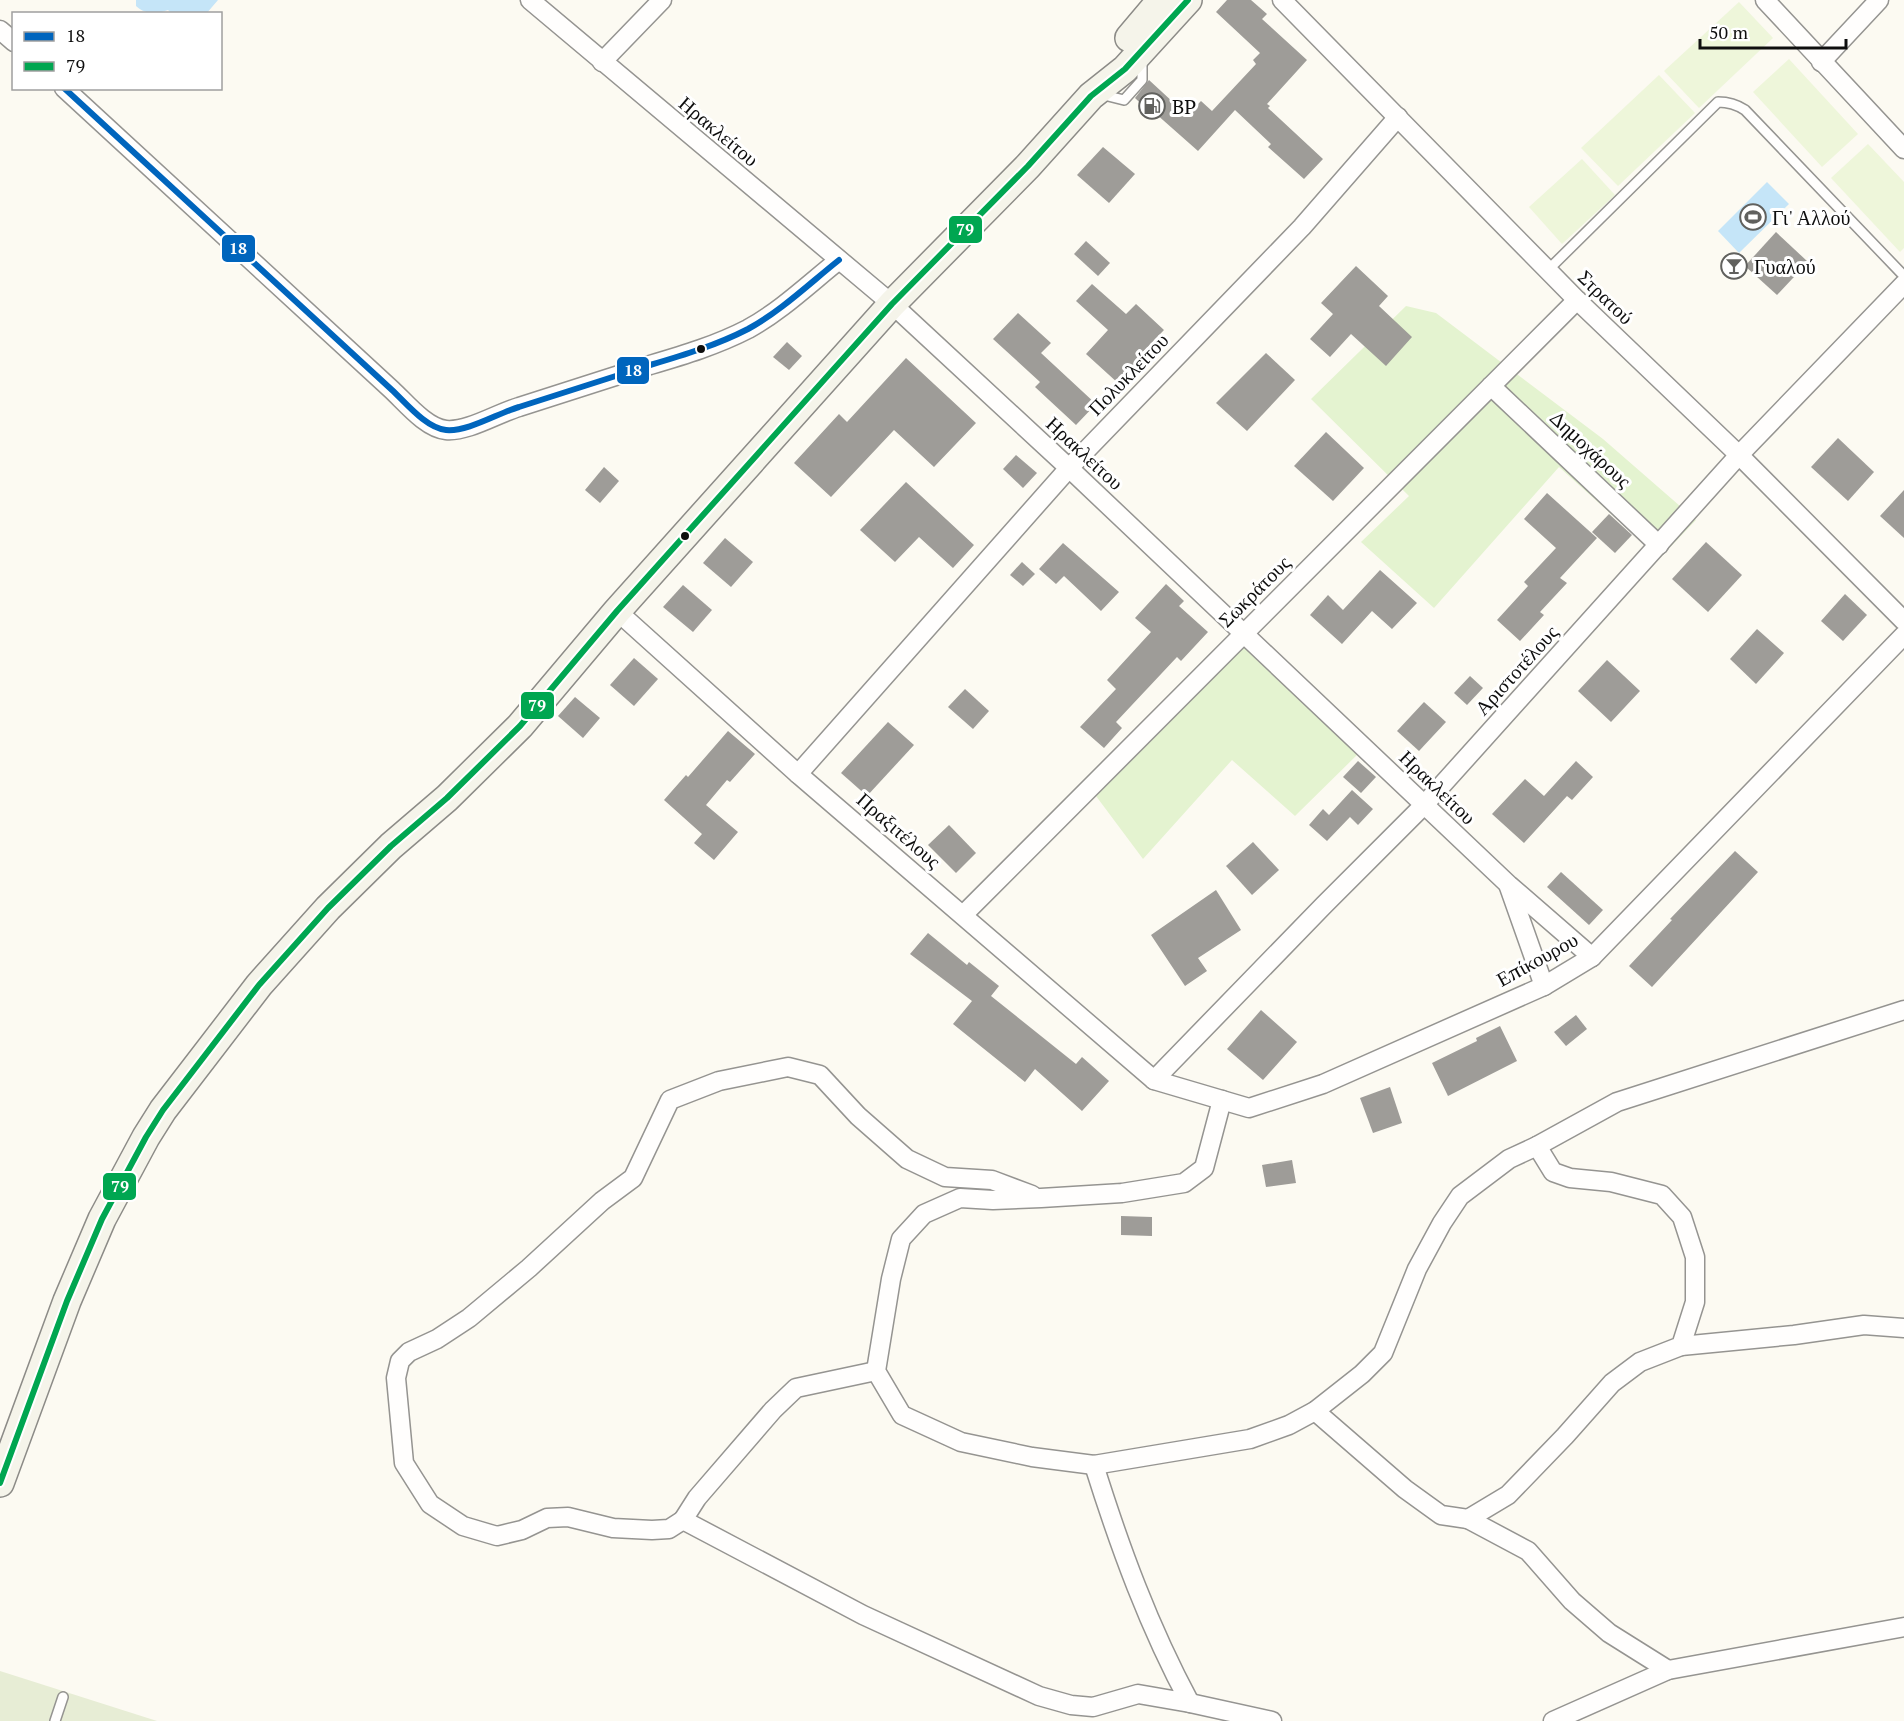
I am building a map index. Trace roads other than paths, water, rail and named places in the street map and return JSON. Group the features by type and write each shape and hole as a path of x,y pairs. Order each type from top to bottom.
{"street":[{"name":"Ηρακλείτου","path":"530,0 892,304 1069,468 1509,885 1592,957"},
{"path":"602,62 663,0"},
{"path":"1093,94 1111,57 1161,0"},
{"path":"0,1483 67,1301 102,1219 146,1137 176,1092 259,985 328,908 391,846 447,798 520,726 617,611 892,304 1028,166 1093,94 1125,69 1188,0"},
{"name":"Στρατού","path":"1282,0 1577,300 1739,455 1904,621"},
{"path":"1765,0 1904,149"},
{"path":"1821,62 1879,0"},
{"path":"0,30 12,40"},
{"path":"66,90 392,390 430,423 444,430 468,427 516,408 718,344 768,316 839,260"},
{"name":"Πολυκλείτου","path":"798,774 1069,468 1302,227 1398,117"},
{"name":"Αριστοτέλους","path":"1154,1080 1424,805 1739,455 1904,284"},
{"name":"Σωκράτους","path":"963,915 1577,300"},
{"name":"Δημοχάρους","path":"1491,386 1659,545"},
{"name":"Πραξιτέλους","path":"617,611 798,774 1154,1080"},
{"name":"Επίκουρου","path":"1154,1080 1249,1108 1323,1084 1544,986 1592,957 1904,635"},
{"path":"1509,885 1544,986"},
{"path":"1222,1100 1204,1168 1184,1183 1122,1193 993,1200 960,1198 924,1214 901,1239 891,1279 876,1371 902,1415 962,1442 1032,1457 1094,1465 1250,1439 1289,1425 1314,1412 1362,1374 1383,1353 1417,1269 1442,1223 1461,1196 1509,1159 1617,1102 1904,1010"},
{"path":"876,1371 829,1379 796,1388 773,1410 696,1498 683,1520 669,1529 613,1528 568,1517 547,1518 522,1530 497,1536 463,1526 430,1504 404,1463 396,1378 400,1361 409,1352 437,1339 469,1318 602,1202 633,1178 670,1100 719,1082 788,1067 820,1075 858,1116 907,1159 945,1177 992,1180 1041,1198"},
{"path":"1537,1146 1553,1172 1570,1178 1611,1182 1662,1195 1682,1217 1695,1257 1695,1302 1681,1346"},
{"path":"1468,1519 1508,1495 1612,1383 1640,1362 1681,1346 1794,1335 1864,1325 1904,1328"},
{"path":"1314,1412 1405,1489 1441,1515 1468,1519 1528,1551 1572,1601 1609,1633 1668,1670"},
{"path":"1094,1465 1113,1528 1141,1601 1190,1703"},
{"path":"683,1520 863,1616 1039,1696 1071,1705 1094,1707 1131,1698 1138,1694 1272,1721"},
{"path":"1553,1721 1668,1670 1904,1627"}],"lane":[{"path":"1548,270 1718,102 1727,102 1745,110 1904,276"},
{"path":"55,1721 63,1697"}],"water":[{"path":"136,0 218,0 208,12 170,12 168,10 147,12 136,6"},
{"name":"Γι' Αλλού","path":"1767,182 1789,204 1739,253 1718,231"}],"place":[{"name":"BP","path":"1152,106"},
{"name":"Γι' Αλλού","path":"1753,217"},
{"name":"Γυαλού","path":"1734,266"}]}
